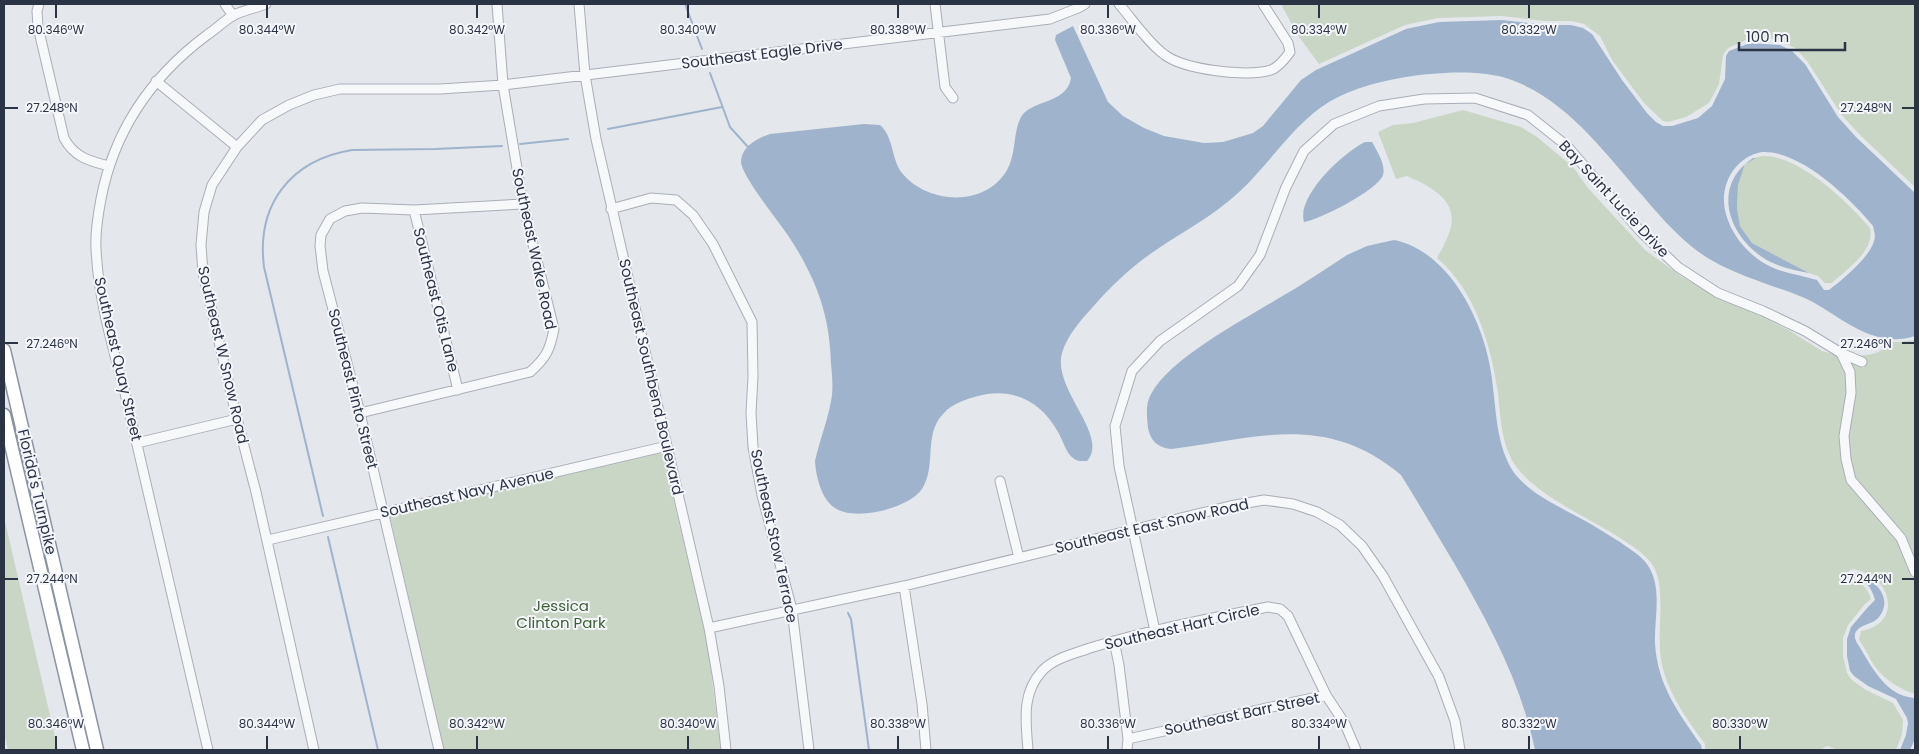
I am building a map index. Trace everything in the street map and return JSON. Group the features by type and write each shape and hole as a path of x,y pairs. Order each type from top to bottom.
{"highway":[{"name":"Florida's Turnpike","path":"4,350 97,750"},
{"name":"Florida's Turnpike","path":"4,415 83,750"}],"street":[{"path":"39,4 37,11 38,27 64,138 68,146 80,157 109,166"},
{"path":"225,4 234,16"},
{"name":"Southeast Quay Street","path":"208,750 110,335 97,264 97,224 109,166 120,138 132,115 156,81 185,52 234,16 266,4"},
{"name":"Southeast Wake Road","path":"360,413 530,372 544,359 551,345 554,329 523,204 503,86 497,4"},
{"name":"Southeast Southbend Boulevard","path":"579,4 585,76 596,139 709,628 719,686 726,750"},
{"path":"935,4 946,87 953,98"},
{"name":"Southeast Eagle Drive","path":"585,76 1050,19 1085,4"},
{"path":"1119,4 1165,55 1184,65 1255,73 1272,70 1283,62 1290,52 1288,44 1263,4"},
{"name":"Southeast W Snow Road","path":"314,750 268,540 203,273 201,245 204,212 212,185 237,147 262,120 289,105 314,95 340,89 440,89 503,86 585,76"},
{"path":"156,81 237,147"},
{"name":"Bay Saint Lucie Drive","path":"1155,630 1119,466 1115,426 1132,371 1160,341 1238,286 1260,254 1286,187 1304,151 1334,124 1379,106 1424,99 1476,98 1528,115 1568,146 1640,231 1678,267 1718,293 1780,319 1841,353 1862,362"},
{"name":"Southeast Stow Terrace","path":"611,209 651,198 676,200 693,214 713,244 752,322 753,447 762,495 792,610 809,750"},
{"name":"Southeast Pinto Street","path":"439,750 360,413 323,271 320,246 321,234 330,219 345,211 362,208 414,210 523,204"},
{"name":"Southeast Otis Lane","path":"414,210 458,390"},
{"path":"1841,353 1850,372 1851,393 1844,436 1846,459 1851,480 1901,538 1915,572"},
{"path":"137,443 237,419"},
{"name":"Southeast Navy Avenue","path":"268,540 667,446"},
{"path":"1000,481 1020,558"},
{"name":"Southeast East Snow Road","path":"709,628 904,586 1133,529 1264,500 1317,512 1340,525 1362,546 1383,576 1439,677 1455,721 1460,750"},
{"path":"904,586 922,704 926,750"},
{"name":"Southeast Hart Circle","path":"1028,750 1025,707 1032,686 1043,670 1061,658 1114,640 1268,607 1280,609 1288,616 1326,695 1345,724 1356,750"},
{"path":"1114,640 1128,739 1127,750"},
{"name":"Southeast Barr Street","path":"1128,739 1326,695"}],"green space":[{"path":"1281,4 1915,4 1915,187 1859,134 1841,114 1807,61 1795,48 1778,39 1750,38 1728,48 1723,55 1719,84 1709,103 1686,117 1668,122 1663,121 1644,103 1612,60 1600,36 1584,24 1572,21 1544,21 1502,16 1438,18 1405,25 1319,64 1297,34"},
{"path":"1463,110 1521,127 1537,137 1573,167 1588,188 1645,250 1681,276 1716,297 1749,310 1790,331 1822,351 1864,368 1867,360 1857,356 1875,353 1883,349 1889,342 1915,340 1915,694 1899,687 1884,677 1874,665 1859,640 1861,631 1874,627 1883,619 1887,610 1888,600 1884,589 1877,580 1866,573 1852,569 1842,576 1845,581 1854,582 1865,587 1871,599 1848,625 1843,638 1843,656 1847,673 1852,680 1866,690 1893,703 1903,720 1902,734 1896,750 1838,750 1827,746 1820,750 1705,750 1705,744 1679,706 1665,676 1660,653 1659,585 1657,574 1652,564 1642,553 1629,544 1543,492 1518,469 1510,456 1501,425 1495,375 1486,338 1462,286 1437,258 1447,239 1452,221 1448,205 1442,197 1423,183 1407,176 1396,179 1378,132 1393,125 1413,123"},
{"path":"1762,156 1776,157 1806,171 1836,193 1870,228 1868,244 1864,252 1852,266 1832,283 1825,283 1818,276 1752,243 1740,226 1737,208 1738,185 1745,164 1754,158"},
{"name":"Jessica Clinton Park","path":"662,452 707,640 721,750 443,750 390,516"},
{"path":"4,517 58,750 8,750 4,733"}],"water":[{"path":"1502,20 1547,25 1571,25 1583,28 1592,34 1622,80 1647,113 1663,126 1672,126 1698,118 1712,106 1725,79 1726,56 1729,51 1750,43 1780,45 1792,51 1805,64 1838,117 1856,137 1915,193 1915,336 1888,339 1864,332 1810,301 1737,273 1705,256 1665,222 1581,127 1547,98 1527,87 1506,78 1478,73 1417,75 1365,86 1340,96 1316,111 1292,133 1261,170 1238,193 1208,216 1138,263 1098,301 1070,335 1062,353 1061,367 1065,382 1087,425 1091,438 1092,450 1087,461 1078,461 1071,456 1052,422 1029,401 1009,394 987,394 957,403 947,410 937,422 933,431 929,471 926,480 922,489 906,502 881,511 855,514 835,508 826,499 818,480 815,461 832,395 828,329 820,298 807,267 789,237 753,187 742,167 742,156 751,143 770,134 864,124 880,125 888,136 898,167 913,183 926,191 940,196 971,196 985,191 997,182 1007,170 1012,158 1018,125 1025,113 1031,108 1055,98 1068,87 1071,78 1055,40 1056,35 1073,26 1108,102 1123,116 1144,128 1164,136 1204,143 1223,142 1253,133 1263,126 1301,80 1316,70 1406,29 1439,22","holes":["1762,152 1777,153 1808,167 1823,178 1851,202 1873,226 1875,239 1867,254 1855,268 1829,290 1824,290 1817,280 1780,270 1759,260 1739,240 1728,221 1724,194 1726,184 1736,167 1752,155"]},
{"path":"1365,142 1372,142 1382,163 1384,171 1379,181 1360,196 1322,216 1304,222 1303,212 1314,188 1345,155"},
{"path":"1745,165 1738,185 1737,208 1740,226 1752,243 1809,273 1772,263 1750,247 1740,235 1729,209 1729,195 1732,181"},
{"path":"1394,240 1414,247 1431,258 1447,273 1471,310 1487,352 1502,446 1511,468 1518,478 1537,494 1620,542 1637,554 1650,569 1654,578 1657,596 1655,644 1660,673 1670,698 1701,745 1702,750 1535,750 1529,725 1512,677 1479,608 1401,475 1373,455 1346,443 1318,436 1290,434 1262,436 1171,449 1155,443 1148,428 1148,402 1160,380 1174,367 1209,341 1347,255 1367,246"},
{"path":"1853,573 1874,583 1883,595 1883,609 1879,617 1859,628 1855,634 1855,639 1879,677 1890,688 1897,693 1915,699 1915,739 1910,750 1900,750 1908,723 1896,699 1868,686 1850,671 1847,656 1847,639 1851,627 1875,600 1865,582 1857,578 1846,577"}],"waterway":[{"path":"685,4 702,49"},
{"path":"710,73 730,127 748,147"},
{"path":"608,129 722,107"},
{"path":"520,144 568,139"},
{"path":"323,516 264,267 263,244 266,224 272,205 282,189 295,175 311,164 330,155 352,150 502,146"},
{"path":"328,537 378,750"},
{"path":"848,613 851,619 869,750"}]}
